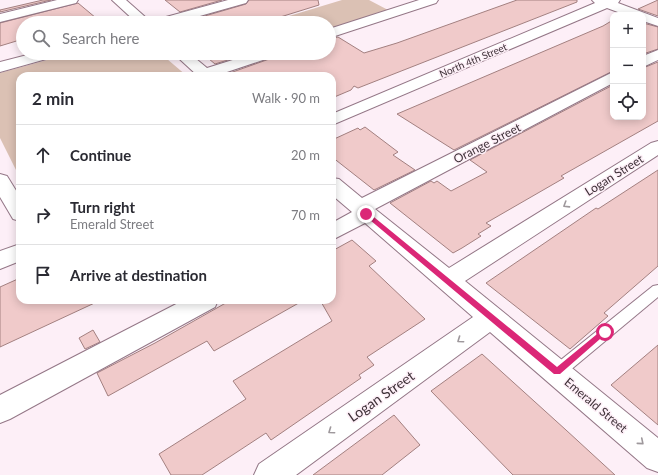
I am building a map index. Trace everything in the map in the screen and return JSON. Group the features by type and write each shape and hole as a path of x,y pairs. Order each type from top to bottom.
{"street":[{"path":"0,18 72,0"},
{"path":"118,0 136,16"},
{"path":"185,16 242,0"},
{"path":"336,32 432,0"},
{"path":"605,1 631,12"},
{"name":"North 4th Street","path":"336,118 605,1"},
{"path":"646,18 658,22"},
{"path":"646,60 658,54"},
{"path":"0,68 28,60"},
{"path":"188,60 202,72"},
{"path":"215,72 250,60"},
{"name":"Orange Street","path":"336,229 363,211 610,80"},
{"name":"Logan Street","path":"448,280 658,147"},
{"path":"0,180 16,207"},
{"name":"Emerald Street","path":"336,187 658,456"},
{"path":"0,260 16,254"},
{"path":"0,410 199,304"},
{"name":"Logan Street","path":"270,475 492,317"}],"lane":[{"path":"557,372 658,290"}],"shaded area":[{"path":"342,0 369,0 390,11 336,29 336,16 289,16"},
{"path":"47,60 168,60 182,72 16,72 16,170 0,138 0,73"}],"building":[{"path":"43,0 51,0 0,12 0,10"},
{"path":"165,0 222,0 180,12"},
{"path":"249,0 318,0 319,5 284,16 205,16 246,4"},
{"path":"517,0 577,0 577,2 358,88 354,86 351,90 336,96 336,72 233,72 267,60 336,60 336,37 338,37 364,53 397,43"},
{"path":"658,0 658,16 638,9"},
{"path":"78,3 94,16 27,16"},
{"path":"16,19 16,41 0,46 0,23"},
{"path":"610,22 610,72 454,150 397,114"},
{"path":"646,24 658,27 658,49 646,53"},
{"path":"210,60 228,60 215,64"},
{"path":"658,62 658,121 561,176 564,178 486,223 491,226 478,234 481,236 453,253 390,203 431,181 434,183 437,181 451,191 487,172 470,160 610,87 610,120 646,120 646,67"},
{"path":"365,127 398,152 393,155 415,170 374,190 336,160 336,138 358,128 360,130"},
{"path":"658,170 658,266 604,313 608,316 570,349 486,283 596,208 598,209"},
{"path":"352,240 376,261 369,266 425,319 367,357 374,365 359,375 361,378 271,440 266,433 202,475 171,475 159,454 246,399 233,381 332,321 322,304 336,304 336,249"},
{"path":"16,280 16,304 92,304 0,347 0,287"},
{"path":"224,304 297,304 214,351 207,341 108,396 97,373 155,343"},
{"path":"93,330 100,342 85,349 79,338"},
{"path":"658,345 658,425 611,385"},
{"path":"482,354 615,475 513,475 431,391"},
{"path":"394,415 420,445 382,475 313,475"}],"route":[{"path":"366,214 448,280 557,372 605,332"}]}
